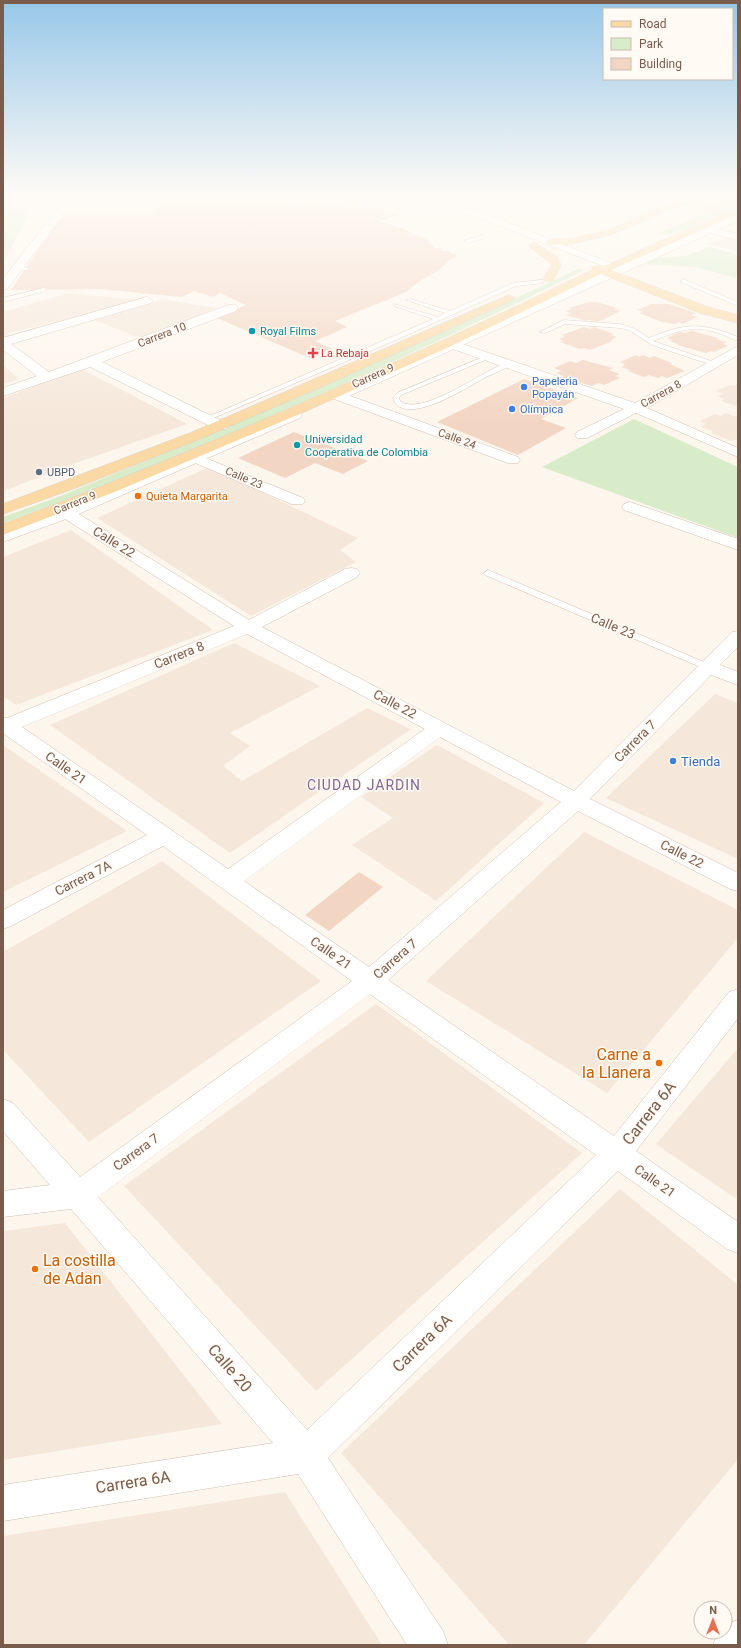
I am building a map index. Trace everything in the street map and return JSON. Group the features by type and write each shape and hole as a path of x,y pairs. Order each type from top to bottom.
{"main road":[{"path":"546,281 553,270"},
{"path":"602,270 704,310 734,317"},
{"name":"Carrera 9","path":"3,509 61,489 221,426 546,281 602,270"},
{"name":"Carrera 9","path":"337,395 451,344 567,278"},
{"name":"Carrera 9","path":"3,530 64,511"}],"street":[{"path":"3,286 20,270"},
{"path":"451,344 602,270"},
{"path":"3,343 147,301"},
{"name":"Carrera 10","path":"3,392 91,362 232,308"},
{"path":"3,343 47,377"},
{"path":"451,344 636,408 738,454"},
{"name":"Carrera 8","path":"582,435 636,408 738,350"},
{"path":"91,362 221,426"},
{"path":"3,537 337,395"},
{"name":"Calle 24","path":"337,395 513,460"},
{"name":"Calle 23","path":"194,457 297,501"},
{"path":"630,507 738,545"},
{"name":"Calle 22","path":"64,511 248,627 576,801 738,883"},
{"name":"Carrera 8","path":"4,725 248,627 351,573"},
{"name":"Carrera 7","path":"3,1204 78,1194 370,981 576,801 738,636"},
{"name":"Calle 23","path":"708,667 738,679"},
{"name":"Calle 21","path":"4,725 738,1239"},
{"path":"228,881 439,728"},
{"name":"Carrera 7A","path":"3,920 164,836"},
{"name":"Carrera 6A","path":"3,1503 306,1455 617,1154 738,1000"},
{"name":"Calle 20","path":"3,1111 78,1194 306,1455 429,1645"},
{"path":"732,1645 738,1639"}],"lane":[{"path":"207,419 515,284 546,281"},
{"path":"683,281 738,304"},
{"path":"3,300 44,290"},
{"path":"409,300 450,313"},
{"path":"396,305 438,319"},
{"path":"543,332 564,322 608,324 631,329 648,341 715,364"},
{"path":"648,341 676,329 695,326 706,326 738,339"},
{"path":"488,357 399,394 396,401 400,405 409,406 427,404 508,364"},
{"name":"Calle 23","path":"488,573 708,667"}],"shaded area":[{"path":"68,293 138,300 3,335 3,312"},
{"path":"162,299 223,309 141,338 94,320"},
{"path":"3,365 19,379 3,384"},
{"path":"82,369 187,424 79,462 3,491 3,398"},
{"path":"738,384 738,407 721,401 724,399 718,396 723,394 716,391 729,385 734,386"},
{"path":"725,413 734,416 738,415 738,439 731,441 711,433 713,431 701,427 706,424 700,421 715,414 721,416"},
{"path":"209,467 358,538 340,550 356,562 251,616 97,518"},
{"path":"71,530 213,630 16,705 3,696 3,557"},
{"path":"234,643 320,686 230,733 250,746 223,766 242,781 367,708 411,729 230,853 50,725"},
{"path":"715,694 738,703 738,859 606,798"},
{"path":"3,745 127,831 3,892"},
{"path":"437,745 544,803 436,901 352,845 393,818 361,797"},
{"path":"584,832 738,910 738,938 607,1093 426,981"},
{"path":"162,861 321,981 89,1142 3,1050 3,952"},
{"path":"376,1004 582,1153 316,1391 124,1186"},
{"path":"738,1048 738,1200 656,1144"},
{"path":"620,1189 738,1285 738,1459 584,1645 509,1645 341,1453"},
{"path":"65,1223 222,1424 3,1460 3,1231"},
{"path":"285,1492 382,1645 3,1645 3,1536"}],"green space":[{"path":"576,270 585,270 442,339 225,436 3,523 3,517 58,497 213,433 480,315"},
{"path":"706,270 738,270 738,278"},
{"path":"634,419 738,467 738,538 542,467"}],"building":[{"path":"25,270 439,270 421,280 406,292 335,321 347,327 315,341 332,349 310,358 217,318 246,305 220,293 213,297 194,291 182,297 99,289 11,290"},
{"path":"589,302 596,302 617,308 614,309 620,311 603,320 595,322 566,315 571,313 565,311 572,309 569,308"},
{"path":"652,304 669,304 696,313 691,315 697,317 683,324 679,322 674,324 662,322 639,313 643,312 638,310"},
{"path":"584,327 590,329 594,327 614,334 611,335 617,337 610,341 613,341 590,350 584,348 580,349 560,342 564,341 559,339 565,336 562,335"},
{"path":"692,331 718,338 716,339 727,342 723,344 728,346 714,352 711,351 706,353 677,345 679,345 670,341 673,340 667,338 679,332 685,333"},
{"path":"636,355 639,357 643,355 650,358 654,356 672,363 670,364 685,371 667,378 662,376 658,378 649,375 644,377 622,367 625,364 620,362"},
{"path":"583,360 613,368 609,370 620,374 615,376 620,378 604,385 598,383 592,386 561,377 564,376 556,373 561,371 554,368 570,361 576,363"},
{"name":"Olímpica","path":"524,379 578,398 541,419 566,428 518,455 437,422"},
{"name":"Universidad Cooperativa de Colombia","path":"294,432 368,461 343,474 315,463 285,478 238,458"},
{"path":"359,872 383,887 329,931 305,915"}],"place":[{"name":"Royal Films","path":"252,331"},
{"name":"La Rebaja","path":"313,353"},
{"name":"Papeleria Popayán","path":"524,387"},
{"name":"Olímpica","path":"512,409"},
{"name":"Universidad Cooperativa de Colombia","path":"297,445"},
{"name":"UBPD","path":"39,472"},
{"name":"Quieta Margarita","path":"138,496"},
{"name":"Tienda","path":"673,761"},
{"name":"Carne a la Llanera","path":"659,1063"},
{"name":"La costilla de Adan","path":"35,1269"}],"district":[{"name":"CIUDAD JARDIN","path":"364,785"}]}
